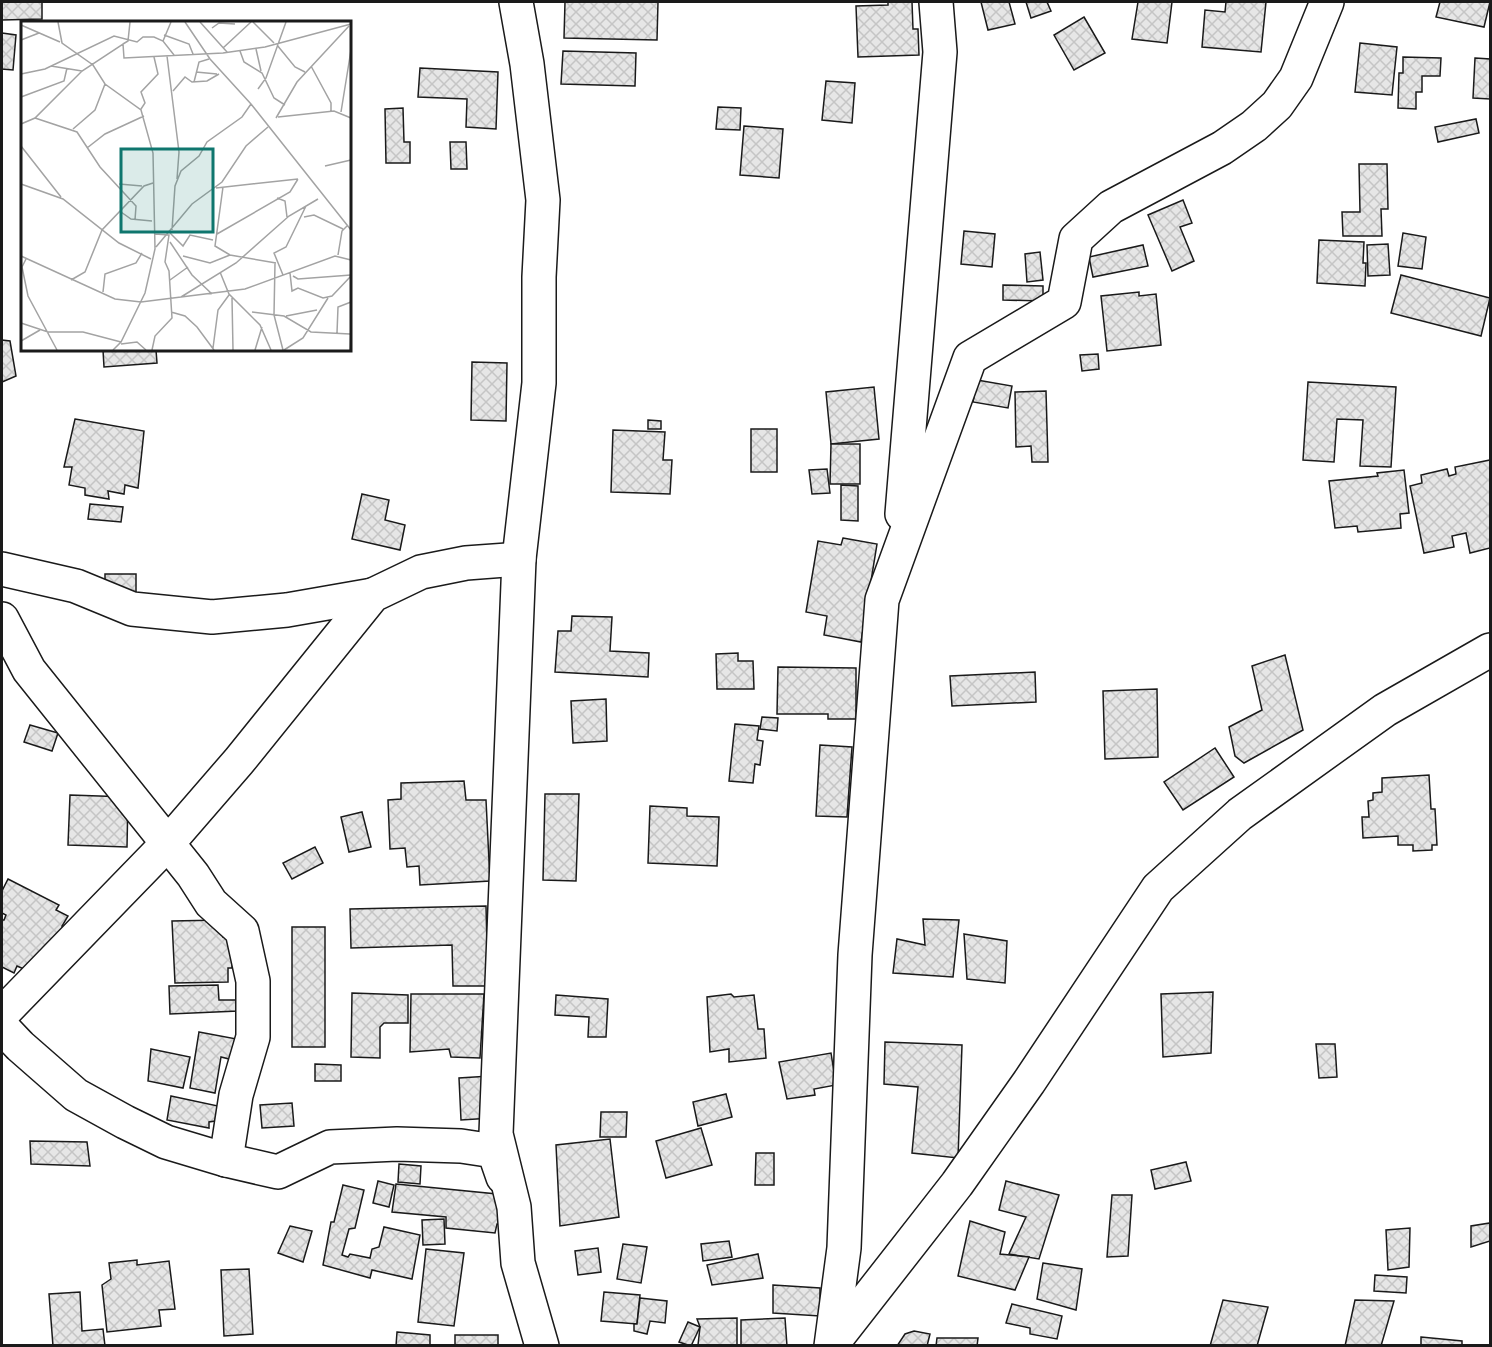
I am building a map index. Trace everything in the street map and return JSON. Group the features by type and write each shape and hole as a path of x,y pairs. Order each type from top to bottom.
{"street":[{"path":"516,2 528,64 543,200 539,278 539,383 519,559 496,1134 514,1207 518,1263 542,1346"},
{"path":"898,557 940,52 936,2"},
{"path":"831,1346 844,1248 855,955 882,600 970,358 1064,303 1076,239 1111,207 1222,148 1254,126 1277,105 1296,78 1327,2"},
{"path":"2,569 76,586 132,609 212,617 287,610 373,595 422,572 466,563 519,559"},
{"path":"2,1014 168,843 239,761 373,595"},
{"path":"2,619 29,670 193,875 211,903 242,931 254,981 254,1036 236,1095 226,1160"},
{"path":"831,1346 957,1184 1029,1082 1158,888 1250,807 1385,710 1491,650"},
{"path":"2,1027 20,1046 76,1095 166,1142 226,1160 278,1172 330,1147 397,1144 461,1146 494,1151 514,1207"}],"building":[{"path":"2,2 42,2 42,19 2,20"},
{"path":"565,2 658,2 657,40 564,38"},
{"path":"888,2 912,2 913,29 918,29 919,55 858,57 856,6 888,5"},
{"path":"981,2 1009,2 1015,24 988,30"},
{"path":"1026,2 1047,2 1051,11 1031,18"},
{"path":"1138,2 1172,2 1167,43 1132,39"},
{"path":"1226,2 1266,2 1261,52 1202,47 1205,10 1225,12"},
{"path":"1440,2 1490,2 1484,27 1436,17"},
{"path":"1084,17 1105,53 1074,70 1054,35"},
{"path":"2,33 16,35 13,70 2,69"},
{"path":"1360,43 1397,47 1392,95 1355,92"},
{"path":"563,51 636,53 635,86 561,84"},
{"path":"1403,57 1441,58 1440,76 1422,76 1422,92 1416,92 1416,109 1398,108 1399,73 1403,73"},
{"path":"1475,58 1490,59 1490,99 1473,98"},
{"path":"420,68 498,72 496,129 466,127 467,99 418,97"},
{"path":"826,81 855,83 852,123 822,120"},
{"path":"718,107 741,108 740,130 716,129"},
{"path":"403,108 404,142 410,142 410,163 386,163 385,109"},
{"path":"1476,119 1479,133 1438,142 1435,127"},
{"path":"744,126 783,129 779,178 740,175"},
{"path":"450,142 466,142 467,169 451,169"},
{"path":"1359,164 1387,164 1388,209 1381,209 1382,236 1343,236 1342,212 1360,212"},
{"path":"1183,200 1192,223 1180,227 1194,261 1172,271 1148,215"},
{"path":"964,231 995,234 992,267 961,264"},
{"path":"1403,233 1426,237 1422,269 1398,266"},
{"path":"1319,240 1364,242 1365,286 1317,283"},
{"path":"1388,244 1390,275 1368,276 1367,245"},
{"path":"1143,245 1148,266 1093,277 1089,257"},
{"path":"1040,252 1043,280 1027,282 1025,254"},
{"path":"1401,275 1490,298 1481,336 1391,313"},
{"path":"1003,285 1043,286 1043,301 1003,300"},
{"path":"1139,292 1139,296 1156,294 1161,345 1107,351 1101,296"},
{"path":"2,340 10,341 16,376 2,382"},
{"path":"103,351 156,351 157,363 104,367"},
{"path":"1098,354 1099,369 1082,371 1080,355"},
{"path":"472,362 507,363 506,421 471,420"},
{"path":"977,380 1012,386 1008,408 973,402"},
{"path":"1308,382 1396,387 1391,467 1360,466 1363,420 1337,419 1334,462 1303,460"},
{"path":"874,387 879,439 831,444 826,392"},
{"path":"1046,391 1048,462 1032,462 1031,446 1016,447 1015,392"},
{"path":"75,419 144,431 138,488 125,485 124,494 108,491 109,499 85,495 85,488 69,485 72,467 64,467"},
{"path":"648,420 661,421 661,429 648,429"},
{"path":"751,429 777,429 777,472 751,472"},
{"path":"613,430 665,432 663,460 672,460 670,494 611,492"},
{"path":"831,444 860,444 860,484 830,484"},
{"path":"1490,460 1490,548 1470,553 1466,533 1452,536 1454,547 1424,553 1410,486 1422,483 1421,475 1447,469 1449,476 1456,474 1455,467"},
{"path":"827,469 830,493 812,494 809,470"},
{"path":"1404,470 1409,513 1400,514 1401,528 1358,532 1357,526 1335,528 1329,481 1378,476 1377,473"},
{"path":"841,485 858,486 858,521 841,520"},
{"path":"362,494 389,500 385,520 405,525 400,550 352,539"},
{"path":"90,504 123,507 121,522 88,519"},
{"path":"843,538 877,544 861,642 824,635 827,616 806,612 818,541 841,545"},
{"path":"105,574 136,574 136,592 105,592"},
{"path":"572,616 612,617 610,651 649,653 648,677 555,672 558,631 571,631"},
{"path":"738,653 738,661 753,661 754,689 717,689 716,654"},
{"path":"1285,655 1303,730 1244,763 1235,756 1229,727 1262,710 1252,666"},
{"path":"778,667 856,668 856,719 828,719 828,714 777,714"},
{"path":"1035,672 1036,702 952,706 950,676"},
{"path":"1157,689 1158,757 1105,759 1103,691"},
{"path":"606,699 607,741 573,743 571,701"},
{"path":"762,717 778,718 777,731 760,729"},
{"path":"735,724 759,726 757,740 763,741 760,765 755,764 753,783 729,781"},
{"path":"30,725 58,733 52,751 24,742"},
{"path":"820,745 852,747 847,817 816,816"},
{"path":"1215,748 1234,777 1183,810 1164,782"},
{"path":"1429,775 1431,809 1435,809 1437,845 1432,845 1432,850 1413,851 1413,845 1398,845 1398,836 1363,838 1362,817 1369,817 1368,801 1373,800 1373,793 1382,792 1382,778"},
{"path":"464,781 466,800 486,800 490,881 420,885 419,866 407,867 405,848 390,849 388,800 401,799 401,783"},
{"path":"545,794 579,794 576,881 543,880"},
{"path":"70,795 128,797 127,847 68,845"},
{"path":"650,806 687,808 687,816 719,817 717,866 648,863"},
{"path":"362,812 371,847 349,852 341,817"},
{"path":"315,847 323,863 292,879 283,863"},
{"path":"8,879 59,905 56,910 68,916 62,926 65,936 31,972 17,966 14,973 2,967 2,920 6,915 2,913 2,891"},
{"path":"486,906 488,986 453,986 452,945 351,948 350,909"},
{"path":"923,919 959,920 953,977 893,973 897,939 925,945"},
{"path":"222,920 223,937 234,938 232,968 228,968 228,982 175,983 172,921"},
{"path":"292,927 325,927 325,1047 292,1047"},
{"path":"964,934 1007,941 1005,983 967,979"},
{"path":"218,985 219,1000 237,1000 238,1011 170,1014 169,986"},
{"path":"1213,992 1211,1053 1163,1057 1161,994"},
{"path":"352,993 408,995 408,1023 384,1023 380,1027 380,1058 351,1057"},
{"path":"411,994 484,994 480,1058 451,1057 449,1049 410,1052"},
{"path":"731,994 734,997 754,995 758,1029 764,1029 766,1058 729,1062 729,1049 710,1052 707,997"},
{"path":"556,995 608,999 606,1037 588,1037 589,1017 555,1015"},
{"path":"199,1032 242,1040 237,1061 221,1057 215,1093 190,1088"},
{"path":"885,1042 962,1045 958,1158 912,1153 918,1087 884,1084"},
{"path":"1316,1044 1335,1044 1337,1077 1319,1078"},
{"path":"151,1049 190,1057 183,1088 148,1081"},
{"path":"831,1053 836,1085 814,1089 815,1095 787,1099 779,1062"},
{"path":"315,1064 341,1065 341,1081 315,1081"},
{"path":"490,1076 492,1118 461,1120 459,1078"},
{"path":"726,1094 732,1117 698,1126 693,1102"},
{"path":"171,1096 218,1106 215,1121 209,1122 209,1128 167,1120"},
{"path":"292,1103 294,1126 262,1128 260,1105"},
{"path":"601,1112 627,1112 626,1137 600,1137"},
{"path":"701,1128 712,1165 666,1178 656,1141"},
{"path":"610,1139 619,1217 560,1226 556,1145"},
{"path":"30,1141 87,1142 90,1166 31,1164"},
{"path":"756,1153 774,1153 774,1185 755,1185"},
{"path":"1186,1162 1191,1181 1155,1189 1151,1170"},
{"path":"399,1164 421,1166 420,1184 398,1182"},
{"path":"378,1181 394,1185 389,1207 373,1203"},
{"path":"1006,1181 1059,1195 1039,1259 1009,1254 1026,1217 999,1210"},
{"path":"396,1184 507,1195 504,1225 497,1224 495,1233 446,1228 446,1217 392,1212"},
{"path":"343,1185 364,1190 355,1228 349,1229 342,1255 348,1257 350,1254 370,1258 372,1249 379,1247 384,1227 420,1235 412,1279 372,1270 370,1278 323,1265 331,1222 334,1222"},
{"path":"1112,1195 1132,1195 1128,1256 1107,1257"},
{"path":"444,1219 445,1244 423,1245 422,1220"},
{"path":"970,1221 1005,1232 1000,1254 1029,1257 1015,1290 958,1276"},
{"path":"1490,1223 1490,1241 1471,1247 1471,1226"},
{"path":"290,1226 312,1231 303,1262 278,1253"},
{"path":"1410,1228 1409,1267 1388,1270 1386,1230"},
{"path":"729,1241 732,1257 703,1261 701,1244"},
{"path":"623,1244 647,1247 641,1283 617,1279"},
{"path":"598,1248 601,1272 578,1275 575,1251"},
{"path":"426,1249 464,1253 454,1326 418,1322"},
{"path":"758,1254 763,1278 712,1285 707,1265"},
{"path":"137,1260 137,1265 169,1261 175,1309 159,1310 161,1326 107,1332 102,1285 111,1279 109,1263"},
{"path":"1043,1263 1082,1269 1076,1310 1037,1299"},
{"path":"249,1269 253,1334 224,1336 221,1270"},
{"path":"1375,1275 1407,1277 1406,1293 1374,1291"},
{"path":"773,1285 820,1288 820,1316 773,1313"},
{"path":"80,1292 82,1331 103,1329 105,1346 53,1346 49,1294"},
{"path":"604,1292 640,1295 637,1324 601,1321"},
{"path":"640,1298 667,1301 665,1323 650,1321 647,1334 634,1331"},
{"path":"1223,1300 1268,1307 1257,1346 1210,1346"},
{"path":"1355,1300 1394,1301 1381,1346 1345,1346"},
{"path":"1012,1304 1062,1316 1057,1339 1030,1334 1030,1328 1006,1323"},
{"path":"737,1318 737,1345 698,1345 700,1327 697,1319"},
{"path":"785,1318 787,1346 741,1346 741,1320"},
{"path":"688,1322 700,1327 691,1346 679,1342"},
{"path":"914,1331 930,1334 927,1346 897,1346 905,1334"},
{"path":"397,1332 430,1335 430,1346 396,1346"},
{"path":"455,1335 498,1335 498,1346 455,1346"},
{"path":"1421,1337 1462,1341 1462,1346 1421,1346"},
{"path":"937,1338 978,1338 977,1346 936,1346"}]}
